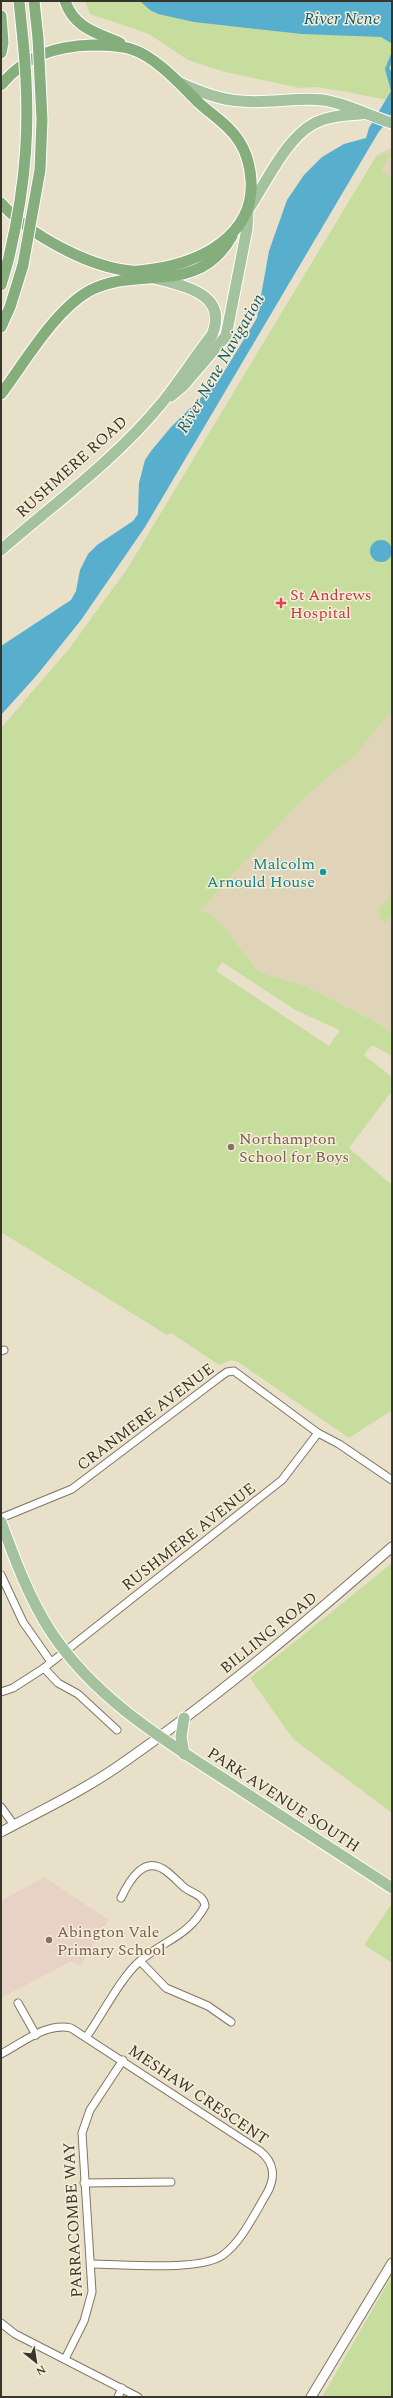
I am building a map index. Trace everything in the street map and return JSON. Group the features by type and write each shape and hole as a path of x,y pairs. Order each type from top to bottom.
{"highway":[{"path":"1,284 19,217 27,153 27,80 19,1"},
{"path":"1,327 10,307 23,265 40,170 42,120 38,38 34,1"},
{"path":"1,394 63,311 78,298 109,284 180,275 206,265 217,258 249,209 250,168 239,141 230,129 180,83 150,60 131,49 82,26 72,18 65,1"},
{"path":"1,16 3,43 1,53"},
{"path":"1,86 18,67 30,59 56,49 99,45 131,49"},
{"path":"1,203 28,228 60,246 86,258 133,271 161,268 192,259 234,232"}],"main road":[{"path":"180,83 218,98 240,101 323,100 346,105 366,115 392,123"},
{"path":"249,209 292,143 313,124 322,120 366,115"},
{"name":"RUSHMERE ROAD","path":"161,403 184,385 226,336 247,228 249,209"},
{"name":"RUSHMERE ROAD","path":"1,550 87,477 127,440 161,403 212,335 215,323 213,310 204,295 191,288 133,271"},
{"path":"1,1522 28,1591 51,1631 65,1650 107,1697 159,1736"},
{"path":"184,1718 181,1737 184,1754"},
{"name":"PARK AVENUE SOUTH","path":"159,1736 184,1754 392,1888"}],"street":[{"name":"CRANMERE AVENUE","path":"1,1518 69,1491 227,1372 234,1371 240,1373 318,1433 339,1444 392,1480"},
{"name":"RUSHMERE AVENUE","path":"1,1692 13,1688 44,1668 282,1480 318,1433"},
{"name":"BILLING ROAD","path":"1,1832 116,1768 184,1718 312,1616 392,1547"},
{"path":"1,1575 23,1622 51,1662"},
{"path":"44,1668 58,1683 78,1694 116,1730"},
{"path":"1,1807 14,1825"},
{"path":"87,2036 140,1961 187,1930 205,1906 204,1901 167,1871 154,1865 140,1869 133,1875 121,1898"},
{"path":"140,1961 166,1988 208,2006 231,2022"},
{"path":"18,2003 36,2035"},
{"name":"MESHAW CRESCENT","path":"1,2054 36,2035 61,2026 72,2028 87,2036 265,2154 272,2164 273,2179 268,2192 238,2240 223,2255 212,2261 192,2264 91,2264"},
{"name":"PARRACOMBE WAY","path":"65,2359 84,2321 91,2302 91,2264 81,2144 83,2126 90,2110 123,2060"},
{"path":"84,2183 171,2182"},
{"path":"311,2397 392,2263"},
{"path":"1,2324 15,2334 138,2397"},
{"path":"118,2397 122,2388"}],"shaded area":[{"name":"St Andrews Hospital","path":"392,148 392,1033 378,1023 305,986 259,972 215,916 184,903 357,244 376,155"},
{"name":"Abington Vale Primary School","path":"44,1877 109,1920 80,1966 72,1961 1,1998 1,1901"}],"green space":[{"path":"85,1 392,1 392,101 315,87 300,88 225,72 188,60 149,34 90,14"},
{"path":"392,153 381,171 392,179 392,710 356,754 305,796 200,910 215,916 259,972 305,986 378,1023 392,1033 392,1056 372,1045 364,1055 392,1077 392,1091 349,1148 392,1185 392,1410 349,1438 238,1362 231,1360 219,1365 171,1333 167,1335 1,1232 1,728 69,649 127,569 375,158 382,154","holes":["222,962 297,1011 340,1030 329,1046 216,971"]},
{"path":"392,893 392,913 386,923 379,919 380,909"},
{"path":"392,1563 392,1813 293,1739 250,1678"},
{"path":"392,1903 392,1963 364,1945"},
{"path":"392,2276 392,2397 322,2397"}],"water":[{"name":"River Nene","path":"140,1 392,1 392,51 391,43 381,37 302,34 194,22 158,14 150,10"},
{"path":"392,51 392,62 389,68 392,73 392,115 378,133 145,527 81,620 37,675 1,715 1,646 71,600 76,591 80,570 88,554 97,545 133,521 138,514 139,483 145,460 171,427 219,380 257,318 269,251 287,200 304,175 322,157 344,144 366,138 369,128 391,91 385,69"},
{"path":"381,540 389,543 392,551 389,559 381,562 373,559 370,551 373,543"}],"place":[{"name":"St Andrews Hospital","path":"281,603"},
{"name":"Malcolm Arnould House","path":"323,872"},
{"name":"Northampton School for Boys","path":"231,1147"},
{"name":"Abington Vale Primary School","path":"49,1940"}],"water label":[{"name":"River Nene Navigation","path":"220,363"}]}
